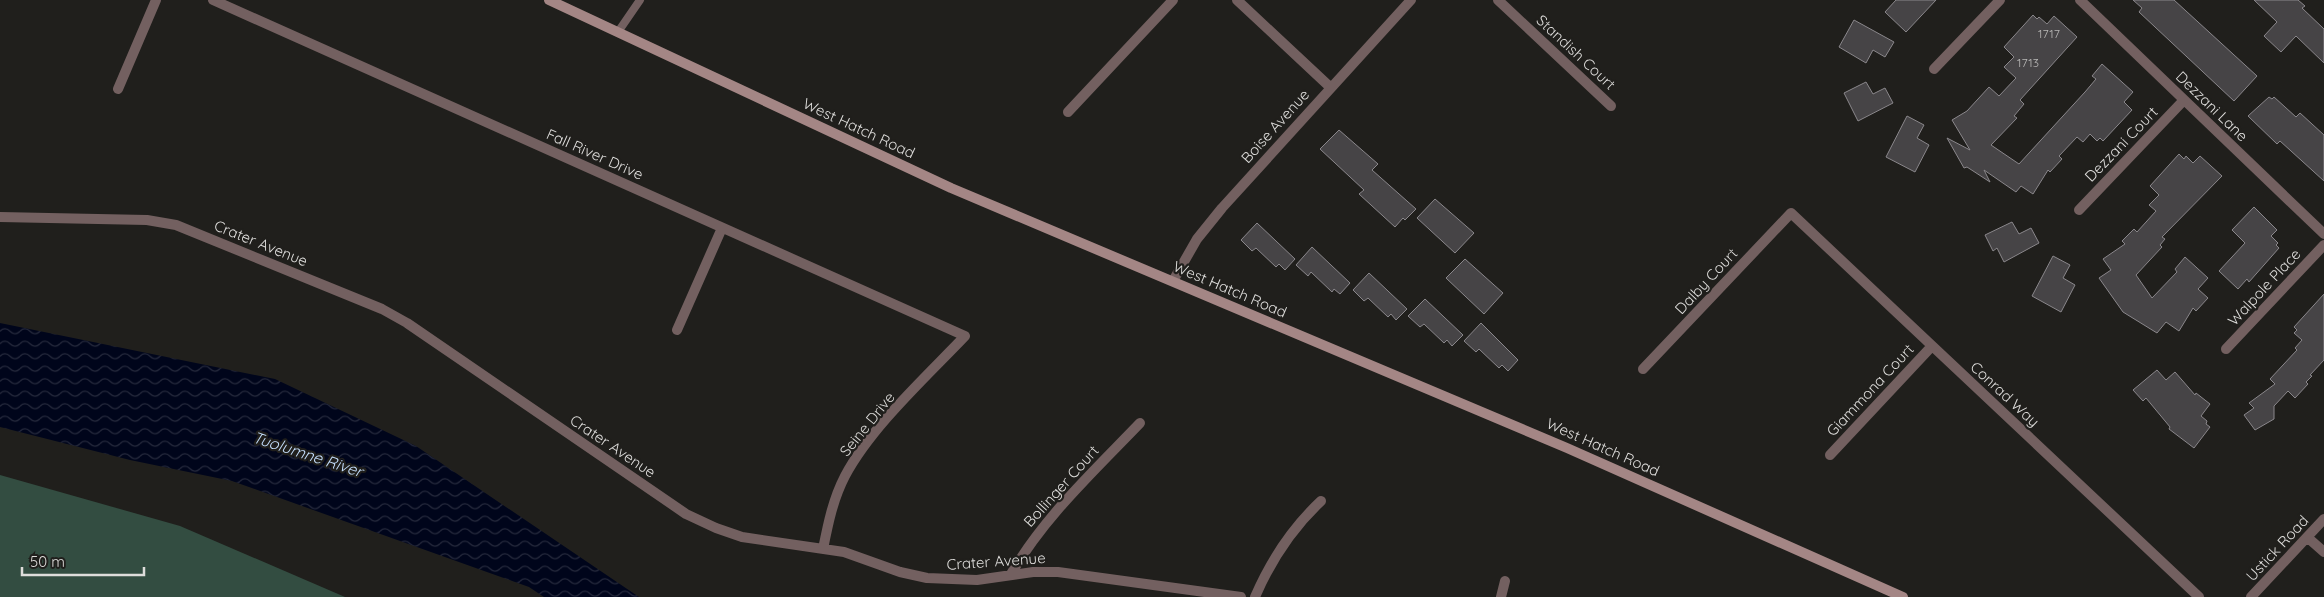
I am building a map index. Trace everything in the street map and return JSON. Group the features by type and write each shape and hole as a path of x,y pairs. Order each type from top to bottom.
{"main road":[{"name":"West Hatch Road","path":"549,0 950,188 1567,448 1903,597"}],"street":[{"path":"118,89 156,0"},
{"name":"Fall River Drive","path":"213,0 965,336"},
{"path":"1068,112 1173,0"},
{"path":"1236,0 1330,87"},
{"name":"Boise Avenue","path":"1173,281 1197,239 1222,208 1411,0"},
{"name":"Standish Court","path":"1498,0 1611,106"},
{"path":"1934,69 2000,0"},
{"name":"Dezzani Lane","path":"2080,0 2324,234"},
{"name":"Dezzani Court","path":"2079,210 2184,100"},
{"name":"Conrad Way","path":"1791,213 2198,597"},
{"name":"Dalby Court","path":"1644,370 1791,213"},
{"name":"Crater Avenue","path":"0,217 147,220 176,225 382,309 407,323 686,514 716,528 742,537 844,552 900,572 927,578 978,580 1011,574 1058,572 1241,597"},
{"path":"676,330 722,228"},
{"name":"Walpole Place","path":"2226,349 2324,245"},
{"name":"Seine Drive","path":"823,549 828,521 838,493 862,448 965,336"},
{"name":"Giammona Court","path":"1830,455 1932,346"},
{"name":"Bollinger Court","path":"1011,574 1029,544 1048,519 1140,423"},
{"path":"1254,597 1267,569 1281,546 1304,517 1321,501"},
{"name":"Ustick Road","path":"2251,597 2324,519"},
{"path":"2307,537 2324,552"},
{"path":"1501,597 1505,581"}],"lane":[{"path":"618,32 640,0"}],"green space":[{"path":"0,475 180,526 345,597 0,597"}],"water":[{"name":"Tuolumne River","path":"0,323 275,379 416,446 639,597 544,597 529,587 232,481 130,460 0,427"}],"building":[{"path":"1896,0 1936,0 1906,32 1885,12"},
{"path":"2133,0 2174,0 2257,76 2234,101 2139,12 2142,8"},
{"path":"2254,0 2298,0 2305,6 2302,8 2324,29 2324,63 2296,36 2281,52 2264,36 2277,22"},
{"path":"2033,15 2037,19 2039,17 2047,24 2054,16 2077,37 2020,100 2024,104 2014,116 2017,118 1991,145 2019,164 2096,79 2092,76 2102,64 2133,92 2124,102 2132,110 2103,141 2100,138 2097,141 2090,134 2083,142 2077,137 2059,156 2062,159 2050,172 2048,170 2033,194 2021,186 2016,192 1984,170 1990,182 1967,167 1964,168 1947,138 1970,150 1952,120 1967,111 1989,87 1999,96 2016,78 2004,67 2014,57 2004,47"},
{"path":"1854,20 1894,42 1885,57 1873,50 1866,63 1839,47"},
{"path":"1866,82 1873,94 1885,88 1893,103 1858,121 1844,93"},
{"path":"2269,97 2272,99 2274,97 2296,117 2300,113 2324,135 2324,181 2280,141 2277,144 2248,116"},
{"path":"1907,116 1924,125 1917,138 1929,145 1915,172 1886,157"},
{"path":"1339,130 1378,164 1372,170 1416,209 1405,220 1403,218 1395,227 1359,194 1364,190 1320,149"},
{"path":"2179,154 2184,159 2186,156 2193,163 2200,156 2222,176 2162,237 2165,239 2160,245 2162,247 2136,275 2152,298 2177,272 2175,269 2185,257 2208,278 2198,289 2208,298 2196,311 2193,308 2179,331 2166,322 2157,333 2123,312 2099,278 2111,270 2103,259 2125,244 2122,241 2134,229 2137,232 2156,211 2149,205 2159,195 2150,186"},
{"path":"1435,199 1474,233 1455,253 1417,218"},
{"path":"2254,207 2277,230 2271,236 2278,243 2276,245 2279,248 2249,282 2247,279 2238,289 2219,271 2245,243 2232,230"},
{"path":"2012,222 2019,234 2031,228 2039,243 2004,262 1997,248 1993,251 1985,235"},
{"path":"1257,223 1295,259 1285,270 1279,264 1276,267 1256,248 1252,251 1241,240"},
{"path":"1312,247 1350,283 1340,294 1334,289 1332,292 1311,272 1308,276 1296,265"},
{"path":"2053,256 2070,265 2063,278 2075,285 2061,312 2032,296"},
{"path":"1465,259 1503,293 1484,314 1446,278"},
{"path":"1369,273 1407,309 1396,320 1391,314 1388,317 1368,298 1364,301 1353,290"},
{"path":"2324,294 2324,360 2310,375 2312,376 2306,382 2308,384 2295,398 2288,391 2274,406 2274,419 2255,430 2244,415 2254,408 2249,403 2275,384 2270,379 2297,350 2295,348 2302,340 2294,333 2297,330 2294,327"},
{"path":"1425,299 1463,335 1452,346 1447,340 1444,343 1424,324 1420,327 1408,316"},
{"path":"1481,323 1518,360 1508,371 1502,365 1499,368 1479,349 1476,352 1464,341"},
{"path":"2157,370 2166,380 2175,372 2195,395 2196,393 2210,404 2201,416 2210,427 2194,448 2169,429 2170,427 2146,398 2143,401 2133,390"}]}
